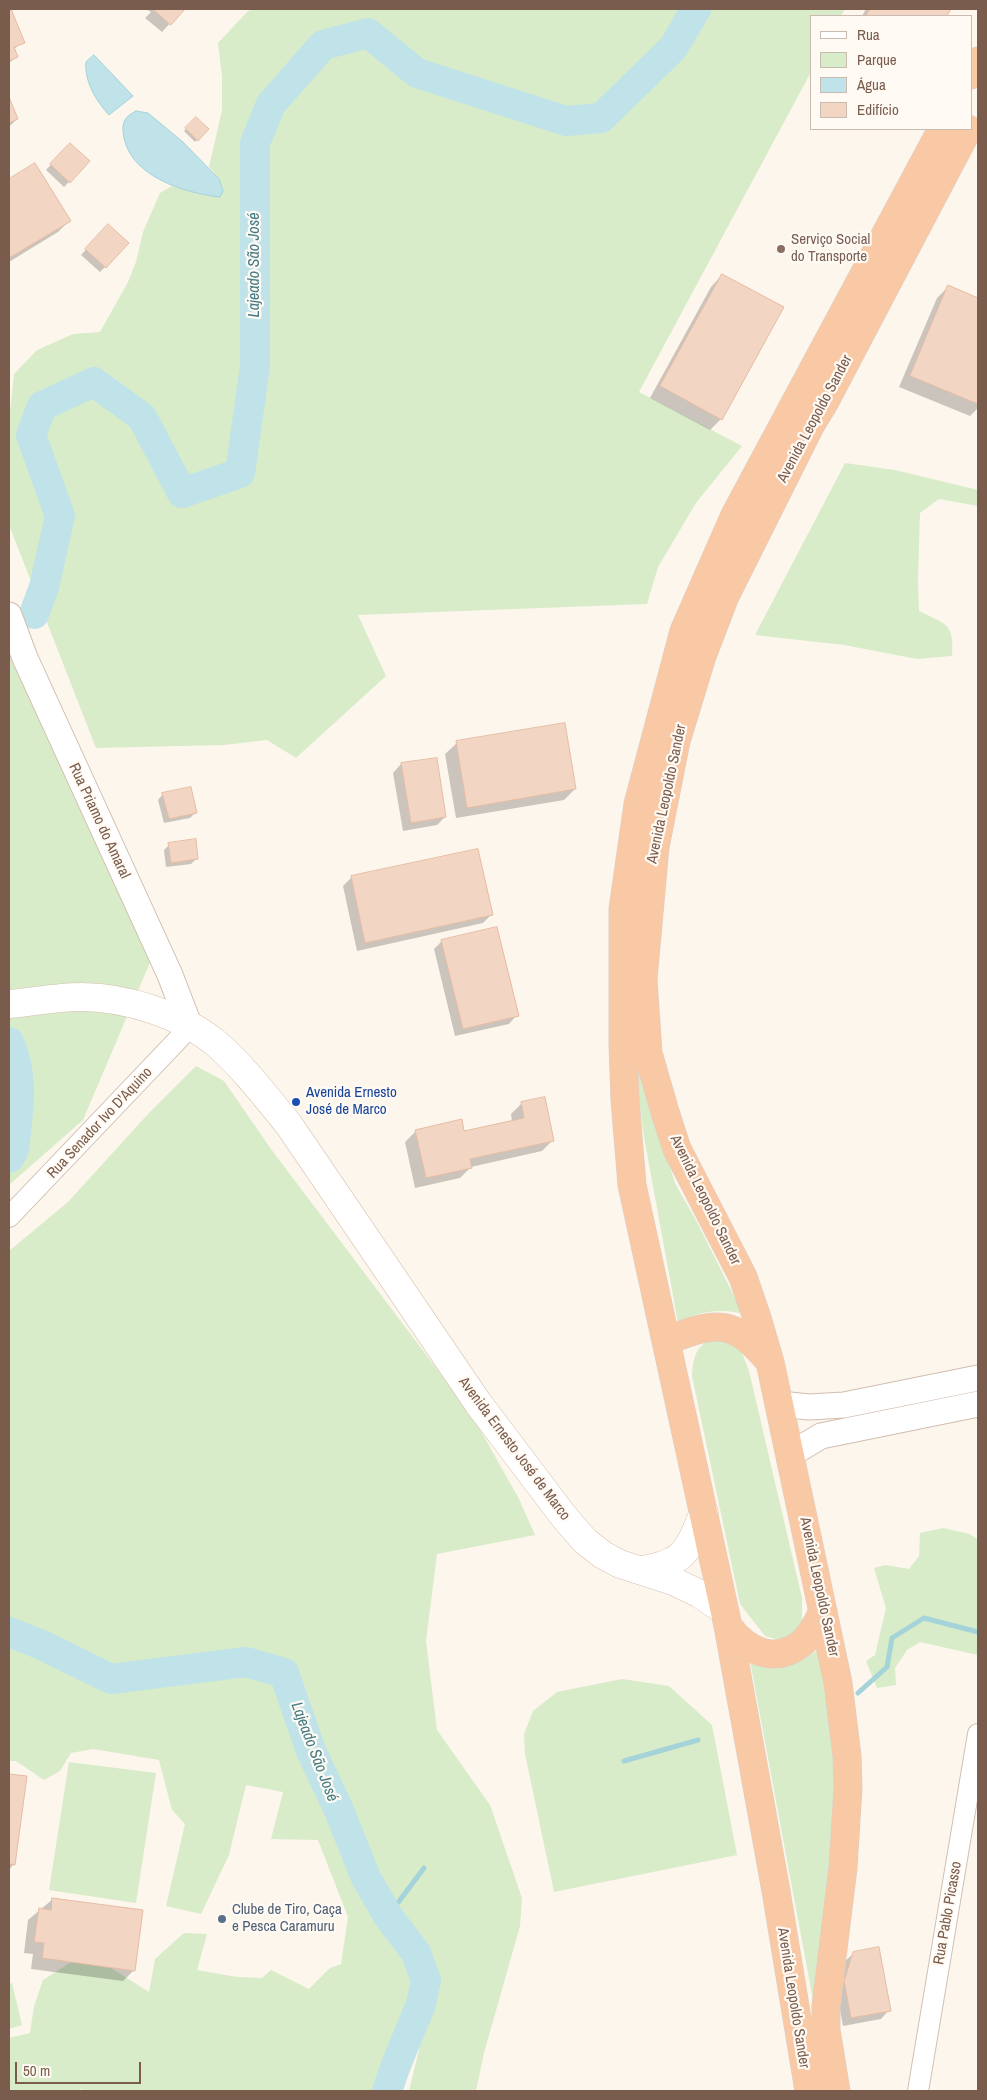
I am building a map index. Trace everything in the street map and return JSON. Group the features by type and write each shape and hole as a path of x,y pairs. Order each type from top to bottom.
{"highway":[{"path":"972,73 978,61"},
{"path":"972,122 978,110"},
{"name":"Avenida Leopoldo Sander","path":"809,2091 776,1891 726,1618 632,1185 625,1100 622,986 623,909 638,804 684,631 731,524 790,410 941,130"},
{"name":"Avenida Leopoldo Sander","path":"836,2091 826,2030 826,2006 843,1868 848,1788 847,1756 838,1683 791,1454 758,1318 743,1277 677,1148 648,1054 643,979 655,847 676,741 702,656 725,596 805,434 824,403 967,130"},
{"path":"666,1341 697,1329 712,1326 726,1328 744,1335 770,1362"},
{"path":"726,1618 738,1640 753,1650 770,1654 787,1652 802,1643 814,1630 823,1611"}],"main road":[{"name":"Avenida Ernesto José de Marco","path":"9,1004 80,997 121,1000 159,1012 190,1027 216,1044 256,1083 288,1125 478,1403 565,1518 585,1541 603,1555 620,1564 673,1580 700,1594 726,1618"},
{"name":"Avenida Ernesto José de Marco","path":"642,1570 663,1566 680,1557 691,1543 704,1512"}],"street":[{"name":"Rua Priamo do Amaral","path":"9,615 25,658 170,975 190,1027"},
{"name":"Rua Senador Ivo D'Aquino","path":"9,1217 190,1027"},
{"path":"780,1404 809,1407 844,1405 978,1378"},
{"path":"791,1454 820,1436 978,1404"},
{"name":"Rua Pablo Picasso","path":"918,2091 978,1734"}],"green space":[{"path":"254,9 845,9 842,15 810,15 810,74 639,392 742,446 696,503 658,567 647,604 358,615 386,676 296,758 267,740 224,745 96,748 9,525 10,412 14,374 37,350 73,334 100,332 128,282 136,262 143,232 160,193 172,186 206,195 223,191 219,179 209,167 222,110 222,77 218,43 248,11"},
{"path":"845,463 895,470 978,490 978,506 939,499 920,513 919,611 942,622 950,631 953,645 952,656 917,659 844,645 755,635"},
{"path":"9,652 14,653 151,960 83,1120 9,1185"},
{"path":"636,1055 675,1183 698,1224 743,1314 727,1311 701,1313 678,1323 644,1137 633,1058"},
{"path":"196,1066 224,1081 271,1149 473,1417 519,1499 535,1535 437,1554 426,1641 437,1730 490,1805 522,1898 520,1926 484,2053 476,2091 409,2091 437,1976 415,1931 394,1899 376,1915 414,1980 374,2091 85,2091 81,2089 78,2091 9,2091 9,2038 30,2033 34,2006 43,1980 71,1962 111,1968 149,1992 155,1959 184,1933 207,1934 197,1970 237,1977 262,1978 271,1970 309,1989 330,1968 341,1964 348,1917 318,1840 271,1839 283,1792 246,1785 229,1855 201,1914 166,1906 185,1824 172,1810 159,1760 93,1749 71,1753 60,1771 44,1780 16,1761 9,1761 9,1251 68,1202 149,1113"},
{"path":"711,1339 724,1340 741,1350 749,1371 802,1598 802,1622 793,1635 779,1640 765,1636 740,1604 692,1376 693,1364 698,1350"},
{"path":"943,1528 970,1534 978,1540 978,1655 920,1642 907,1650 895,1668 896,1685 877,1688 866,1661 875,1655 886,1608 874,1568 885,1565 909,1569 919,1556 920,1533"},
{"path":"819,1649 840,1764 815,2011 750,1661 770,1667 786,1667 801,1661"},
{"path":"622,1679 669,1686 712,1725 737,1855 554,1892 525,1754 524,1734 533,1711 557,1692"},
{"path":"69,1762 156,1773 136,1903 49,1890"},
{"path":"12,1983 22,2025 9,2029 9,1984"}],"water":[{"path":"94,55 133,96 109,115 95,97 87,76 86,62"},
{"path":"136,111 148,113 183,142 219,179 223,191 220,197 190,191 159,180 135,160 127,147 123,125 125,119"}],"building":[{"path":"9,9 11,9 25,43 14,47 18,57 9,61"},
{"path":"153,9 185,9 171,25"},
{"path":"870,9 951,9 948,15 867,15"},
{"path":"9,97 18,119 9,123"},
{"path":"196,117 209,129 198,141 185,128"},
{"path":"70,143 90,161 70,183 50,164"},
{"path":"35,163 71,221 9,258 9,179"},
{"path":"108,224 129,243 106,268 85,249"},
{"path":"722,274 784,307 722,420 660,386"},
{"path":"948,285 978,298 978,404 910,376"},
{"path":"565,723 576,789 467,808 456,741"},
{"path":"437,758 446,817 411,823 401,763"},
{"path":"191,787 197,813 169,819 162,793"},
{"path":"196,839 198,859 171,863 168,843"},
{"path":"478,849 493,915 365,943 351,876"},
{"path":"497,927 519,1016 463,1029 441,940"},
{"path":"545,1097 554,1141 470,1159 472,1168 426,1178 415,1130 462,1119 464,1131 524,1118 521,1102"},
{"path":"9,1774 27,1776 15,1865 9,1864"},
{"path":"52,1898 143,1910 135,1971 42,1958 44,1943 34,1942 39,1908 51,1910"},
{"path":"879,1947 891,2011 851,2018 844,1981 853,1952"}],"waterway":[{"name":"Lajeado São José","path":"34,614 44,587 60,516 31,435 42,406 94,382 142,417 182,493 240,473 255,366 255,143 271,104 323,45 368,33 417,73 566,121 601,118 673,48 696,9"},
{"name":"Lajeado São José","path":"9,1042 14,1055 19,1082 14,1150 9,1158"},
{"path":"858,1693 887,1667 892,1638 924,1618 978,1632"},
{"name":"Lajeado São José","path":"9,1632 42,1645 111,1679 246,1662 284,1673 311,1751 338,1808 366,1878 388,1916 416,1953 426,1980 421,2004 387,2091"},
{"path":"624,1761 698,1740"},
{"path":"388,1916 424,1868"}],"place":[{"name":"Serviço Social do Transporte","path":"781,249"},
{"name":"Avenida Ernesto José de Marco","path":"296,1102"},
{"name":"Clube de Tiro, Caça e Pesca Caramuru","path":"222,1919"}]}
